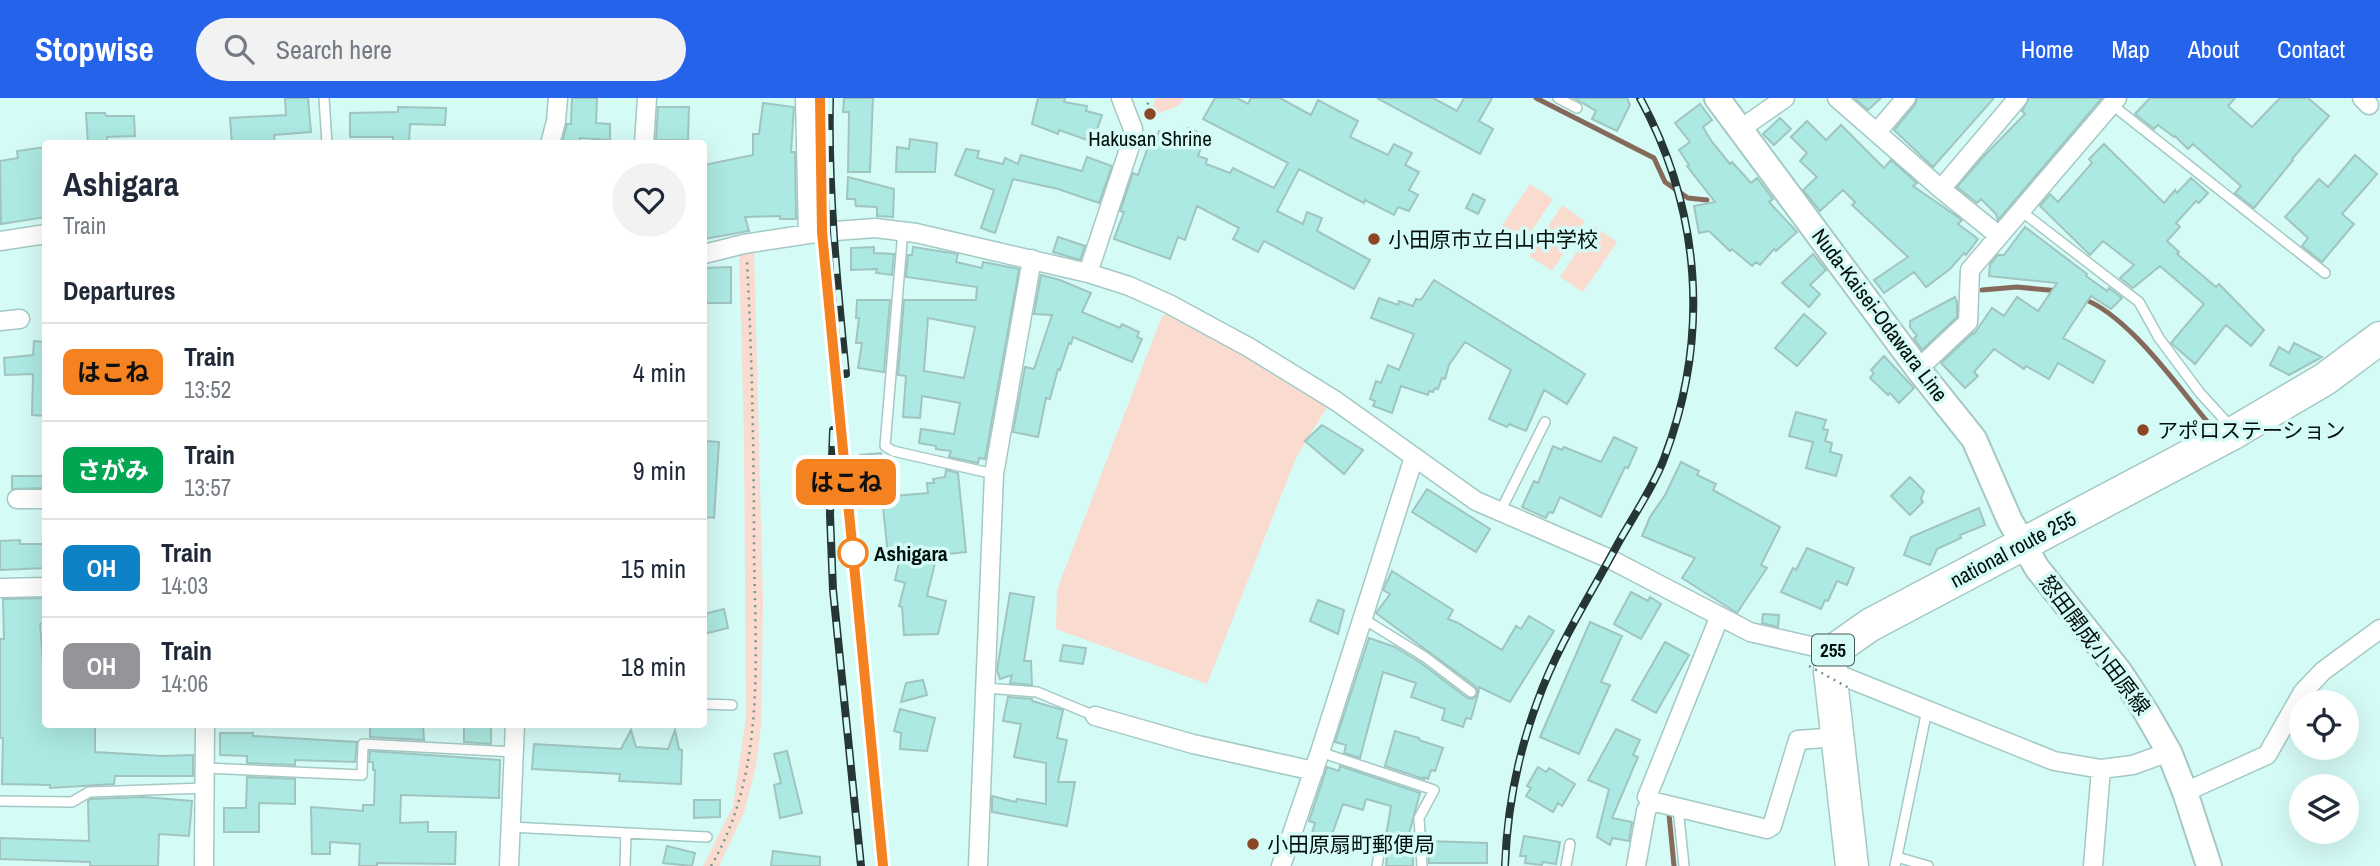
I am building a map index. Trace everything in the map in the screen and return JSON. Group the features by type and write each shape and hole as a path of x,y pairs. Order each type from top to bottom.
{"highway":[{"name":"national route 255","path":"1830,669 1870,625 2235,432 2325,379 2380,338"},
{"name":"255","path":"1830,669 1852,866"}],"main road":[{"name":"Nuda-Kaisei-Odawara Line","path":"1717,98 1742,128 1918,369 1974,439 2022,543"},
{"name":"怒田開成小田原線","path":"2022,543 2037,568 2119,671 2146,712 2169,752 2210,866"}],"street":[{"path":"551,140 558,98"},
{"path":"644,140 646,98"},
{"path":"805,98 808,234"},
{"path":"1088,273 1132,139 1133,129 1121,98"},
{"path":"1742,128 1785,98"},
{"path":"1837,98 1998,235"},
{"path":"1877,132 1906,98"},
{"path":"1941,189 2018,98"},
{"path":"1918,369 1968,321 1970,270 2114,101"},
{"path":"707,253 744,244 808,234 853,229 903,230 1032,259 1129,286 1169,304 1250,348 1336,401 1466,494 1500,512 1610,559 1719,618 1830,669 2054,761 2101,769 2133,765 2169,752"},
{"path":"0,241 42,235"},
{"path":"978,866 994,474 1032,259"},
{"path":"0,321 20,319"},
{"path":"1281,866 1414,457"},
{"path":"17,499 42,499"},
{"path":"0,588 42,587"},
{"path":"1719,618 1647,797 1651,801 1767,829 1772,825 1798,740 1838,737"},
{"path":"2185,792 2267,755 2303,692 2323,671 2380,629"},
{"path":"1095,716 1193,744 1314,771"},
{"path":"204,866 205,728"},
{"path":"509,866 515,728"},
{"path":"2093,866 2101,769"},
{"path":"1636,866 1646,811 1651,801"}],"lane":[{"path":"324,98 327,140"},
{"path":"1558,98 1577,107"},
{"path":"2114,101 2325,273"},
{"path":"2021,211 2139,302 2159,338 2200,393 2235,432"},
{"path":"903,230 885,446 893,451 994,474"},
{"path":"1500,512 1545,422"},
{"path":"1362,618 1424,657 1471,692"},
{"path":"985,688 1037,692 1095,716"},
{"path":"707,704 732,705"},
{"path":"1927,710 1896,862 1928,866"},
{"path":"206,768 362,775 363,744 513,752"},
{"path":"1320,752 1434,790 1419,818 1422,866"},
{"path":"0,801 72,802 89,792 205,788"},
{"path":"1678,807 1684,866"},
{"path":"510,827 707,837"},
{"path":"625,866 626,833"},
{"path":"1567,866 1570,844"},
{"path":"1377,866 1379,854"}],"path":[{"path":"711,866 729,834 738,810 755,698 753,387 744,244"}],"shaded area":[{"path":"1156,98 1185,98 1178,106 1154,115 1150,111"},
{"path":"1530,184 1553,199 1519,249 1496,234"},
{"path":"1562,205 1585,221 1552,271 1529,256"},
{"path":"1594,226 1617,242 1583,292 1560,277"},
{"path":"754,249 763,603 761,726 756,766 744,813 719,866 703,866 733,806 746,717 744,434 739,252"},
{"path":"1167,315 1252,359 1327,407 1296,458 1207,684 1056,629 1057,590 1162,316"}],"building":[{"path":"285,98 308,98 311,132 274,135 275,140 232,140 230,118 286,115"},
{"path":"572,98 597,98 596,123 610,124 610,140 563,140 567,124 571,124"},
{"path":"844,98 873,98 870,172 848,172 849,112 843,112"},
{"path":"1038,98 1065,98 1064,102 1087,106 1086,111 1102,115 1093,142 1059,130 1058,134 1032,124"},
{"path":"1215,98 1237,98 1248,104 1251,98 1280,98 1311,115 1318,100 1358,121 1350,137 1388,155 1394,144 1412,153 1405,165 1419,172 1409,190 1418,195 1409,211 1398,207 1394,215 1365,200 1364,203 1299,169 1277,211 1303,224 1307,212 1322,218 1317,231 1370,260 1354,289 1264,241 1258,252 1233,239 1239,228 1197,206 1185,240 1178,237 1170,259 1114,239 1124,212 1120,211 1133,173 1138,175 1151,139 1156,140 1159,131 1184,140 1188,128 1206,135 1198,156 1207,159 1206,164 1230,173 1233,168 1274,188 1288,163 1203,119"},
{"path":"1377,98 1433,98 1457,111 1464,98 1492,98 1479,121 1493,129 1480,154"},
{"path":"1574,98 1627,98 1630,105 1617,131 1592,119 1596,111"},
{"path":"1854,98 1881,98 1868,110"},
{"path":"1917,98 1994,98 1933,167 1894,130 1915,105"},
{"path":"2029,98 2102,98 1998,220 1996,214 1981,199 1977,203 1957,187 2025,114 2022,111"},
{"path":"2150,98 2235,98 2228,106 2252,127 2280,98 2308,98 2329,116 2254,208 2235,193 2241,186 2193,144 2188,149 2175,136 2158,125 2154,129 2135,114"},
{"path":"763,103 794,107 791,152 795,152 796,219 780,219 780,216 745,217 749,231 707,238 707,164 753,155 753,134 759,134"},
{"path":"1700,104 1712,120 1703,127 1712,142 1730,164 1732,162 1751,183 1757,178 1773,199 1769,202 1797,232 1776,251 1774,249 1760,265 1756,262 1752,266 1732,249 1730,251 1709,231 1699,233 1694,206 1715,202 1687,166 1689,165 1679,150 1690,142 1675,123"},
{"path":"398,107 446,108 445,125 410,124 409,140 393,140 393,137 350,137 350,113 398,112"},
{"path":"658,107 689,107 688,140 656,140"},
{"path":"86,113 134,116 135,136 88,140"},
{"path":"1780,118 1791,129 1774,145 1763,134"},
{"path":"1807,121 1826,140 1841,125 1884,168 1891,160 1917,183 1913,186 1962,220 1958,224 1978,239 1966,255 1964,253 1950,269 1926,287 1914,272 1884,293 1874,280 1908,257 1852,205 1855,202 1843,190 1820,211 1803,190 1817,177 1800,161 1807,153 1791,137"},
{"path":"910,139 937,143 935,172 896,172 897,147 909,149"},
{"path":"2104,144 2164,203 2191,178 2208,193 2199,203 2196,201 2176,223 2180,227 2167,241 2179,252 2177,254 2216,287 2219,284 2264,330 2251,346 2226,325 2195,364 2171,343 2204,304 2160,266 2133,288 2120,278 2134,265 2103,241 2090,255 2040,206 2050,194 2058,202 2092,163 2089,159"},
{"path":"42,148 42,218 1,224 0,161 18,158 17,151"},
{"path":"966,149 979,151 977,158 1003,164 1005,158 1018,164 1021,155 1082,171 1087,157 1112,166 1099,203 1058,189 1013,179 995,233 981,228 994,190 955,175"},
{"path":"2355,155 2377,174 2342,214 2354,224 2322,262 2302,246 2308,238 2285,217 2319,179 2328,187"},
{"path":"848,177 894,189 893,217 877,216 877,207 856,206 855,199 847,199"},
{"path":"1473,194 1485,200 1478,214 1466,208"},
{"path":"2025,227 2087,274 2086,276 2122,298 2111,309 2091,296 2063,338 2105,361 2093,383 2058,363 2049,379 2026,366 2024,369 1994,349 1974,372 1978,376 1965,388 1941,363 1974,334 1992,308 2004,316 2017,297 2038,311 2057,283 1989,276 1990,264 1998,255 2004,255"},
{"path":"1058,237 1085,246 1080,260 1053,252"},
{"path":"874,247 874,253 894,254 892,275 876,273 877,269 851,270 851,248"},
{"path":"913,247 958,254 956,262 982,268 983,262 1019,269 985,459 979,458 978,463 949,457 951,451 919,443 921,429 954,434 960,403 922,396 920,418 903,417 906,376 898,375 904,300 976,300 977,287 906,277 908,255 912,255","holes":["928,318 975,327 964,378 924,371"]},
{"path":"1813,254 1826,270 1810,285 1820,294 1809,307 1782,283"},
{"path":"731,267 731,303 707,303 707,268"},
{"path":"1041,275 1091,293 1082,312 1120,328 1122,324 1139,332 1137,337 1142,339 1132,362 1073,337 1060,370 1058,369 1050,399 1046,398 1038,437 1013,432 1025,367 1034,369 1052,315 1034,314"},
{"path":"1434,280 1585,374 1567,404 1544,390 1526,431 1489,419 1511,370 1465,342 1449,365 1445,379 1442,378 1438,389 1429,391 1428,395 1401,386 1392,413 1373,406 1375,401 1370,399 1376,381 1381,383 1388,365 1399,370 1414,334 1371,318 1379,298 1398,305 1399,301 1413,306 1416,299 1421,300"},
{"path":"1955,297 1957,317 1922,350 1914,338 1917,336 1910,327 1910,321"},
{"path":"857,300 890,300 884,372 858,368 862,343 856,343 859,318 856,318"},
{"path":"1804,314 1826,333 1797,366 1775,348"},
{"path":"34,341 42,342 42,416 32,415 33,374 5,375 4,358 33,355"},
{"path":"2294,343 2322,357 2289,375 2270,365 2279,347 2289,353"},
{"path":"1884,356 1914,388 1899,403 1870,378 1874,373 1871,370"},
{"path":"1796,412 1826,420 1823,429 1828,430 1825,441 1832,443 1830,452 1842,455 1836,476 1806,468 1813,442 1789,436"},
{"path":"1322,425 1363,450 1344,474 1305,441"},
{"path":"1614,437 1637,448 1601,517 1560,497 1553,513 1549,512 1546,518 1522,507 1534,481 1538,483 1553,446 1562,450 1564,447 1601,462"},
{"path":"707,441 719,442 714,518 707,517"},
{"path":"881,453 883,480 862,482 860,455"},
{"path":"1681,462 1699,471 1697,475 1716,484 1713,490 1780,527 1761,565 1767,568 1737,613 1682,578 1695,558 1642,536"},
{"path":"946,470 958,473 966,552 937,555 927,596 946,601 938,634 904,635 902,607 899,606 905,583 895,580 901,554 888,555 882,497 928,493 927,483 934,483 933,479 945,477"},
{"path":"12,476 42,476 42,488 12,489"},
{"path":"1910,477 1924,491 1921,499 1923,502 1910,515 1891,496"},
{"path":"1427,489 1490,529 1476,552 1412,512"},
{"path":"1979,508 1985,525 1960,535 1961,538 1937,549 1930,565 1904,555 1911,537"},
{"path":"20,540 20,544 42,544 42,568 0,570 0,541"},
{"path":"1807,548 1854,568 1847,585 1837,581 1828,601 1825,600 1821,609 1781,592"},
{"path":"1392,571 1453,610 1448,619 1502,650 1516,626 1521,629 1529,616 1554,631 1510,702 1479,687 1478,693 1475,686 1376,613 1390,594 1383,590"},
{"path":"1631,592 1648,601 1650,597 1661,604 1641,639 1614,624"},
{"path":"1010,593 1034,597 1024,661 1031,661 1032,685 1010,683 1012,675 1000,679 997,670"},
{"path":"42,598 42,728 95,728 95,752 193,755 193,776 115,776 114,784 50,788 50,785 2,784 0,639 4,639 3,599"},
{"path":"1318,600 1344,610 1338,634 1310,621"},
{"path":"724,609 728,628 707,633 707,613"},
{"path":"1763,614 1779,615 1778,627 1762,623"},
{"path":"1590,622 1622,636 1601,682 1610,685 1579,754 1540,737"},
{"path":"1369,638 1395,647 1467,698 1473,699 1478,694 1471,719 1466,718 1463,727 1442,720 1445,709 1411,697 1416,683 1383,672 1360,758 1344,753 1346,745 1335,742"},
{"path":"1665,642 1689,655 1656,713 1632,700"},
{"path":"1063,645 1086,648 1083,664 1060,661"},
{"path":"923,680 927,695 901,702 906,683"},
{"path":"1008,697 1032,699 1063,710 1057,738 1067,740 1058,782 1075,782 1067,826 992,812 992,796 1016,802 1017,799 1046,804 1046,763 1014,757 1021,724 1003,721"},
{"path":"900,709 935,718 927,751 900,749 901,733 894,731"},
{"path":"370,728 423,728 424,740 370,737"},
{"path":"464,728 491,728 491,744 464,742"},
{"path":"1616,729 1640,740 1633,755 1638,757 1612,818 1632,822 1629,841 1612,838 1610,845 1597,837 1609,789 1588,780"},
{"path":"631,730 636,747 668,749 675,730 679,749 682,750 681,784 619,781 620,774 532,769 534,744 621,749"},
{"path":"1395,731 1443,748 1435,771 1431,770 1428,779 1385,766"},
{"path":"220,733 253,733 253,736 357,742 355,762 295,760 295,765 247,763 247,756 220,755"},
{"path":"370,751 500,760 499,798 401,795 400,823 428,822 428,832 456,832 455,864 377,863 377,866 359,866 360,844 330,842 330,854 312,854 311,807 363,811 363,805 374,805 375,770 373,762 369,762"},
{"path":"787,751 802,813 780,818 774,785 781,783 774,754"},
{"path":"1340,766 1420,793 1407,841 1413,841 1413,866 1386,866 1389,836 1386,836 1391,806 1366,799 1363,810 1343,804 1330,840 1312,833 1315,823 1309,821 1327,767 1339,771"},
{"path":"1538,767 1546,772 1549,768 1575,784 1562,806 1558,803 1553,812 1526,796 1531,788 1527,786"},
{"path":"247,777 295,779 295,804 259,803 259,832 224,832 224,808 246,808"},
{"path":"144,797 192,801 189,836 159,834 158,866 90,866 90,862 0,859 0,838 89,841 88,801"},
{"path":"694,800 720,800 720,817 694,818"},
{"path":"1524,836 1560,842 1556,864 1525,863 1526,856 1520,856"},
{"path":"1427,841 1487,843 1487,863 1429,863"},
{"path":"667,846 695,853 692,866 663,863"},
{"path":"773,851 820,857 820,866 771,866"}],"waterway":[{"path":"1536,98 1654,158 1665,182 1688,198 1707,200"},
{"path":"1982,290 2017,287 2059,291"},
{"path":"2081,298 2099,306 2134,335 2168,372 2210,425"},
{"path":"1669,814 1674,866"}],"railway":[{"path":"820,98 822,232 883,866"},
{"path":"830,98 832,202 846,374"},
{"path":"1505,866 1515,782 1538,700 1564,642 1661,467 1679,411 1689,365 1693,320 1687,229 1676,184 1640,98"},
{"path":"833,430 830,515 833,590 861,866"}],"train":[{"name":"はこね","path":"820,98 822,232 883,866"}],"place":[{"name":"Hakusan Shrine","path":"1150,114"},
{"name":"小田原市立白山中学校","path":"1374,239"},
{"name":"アポロステーション","path":"2143,430"},
{"name":"Ashigara","path":"853,553"},
{"name":"小田原扇町郵便局","path":"1253,844"}]}
